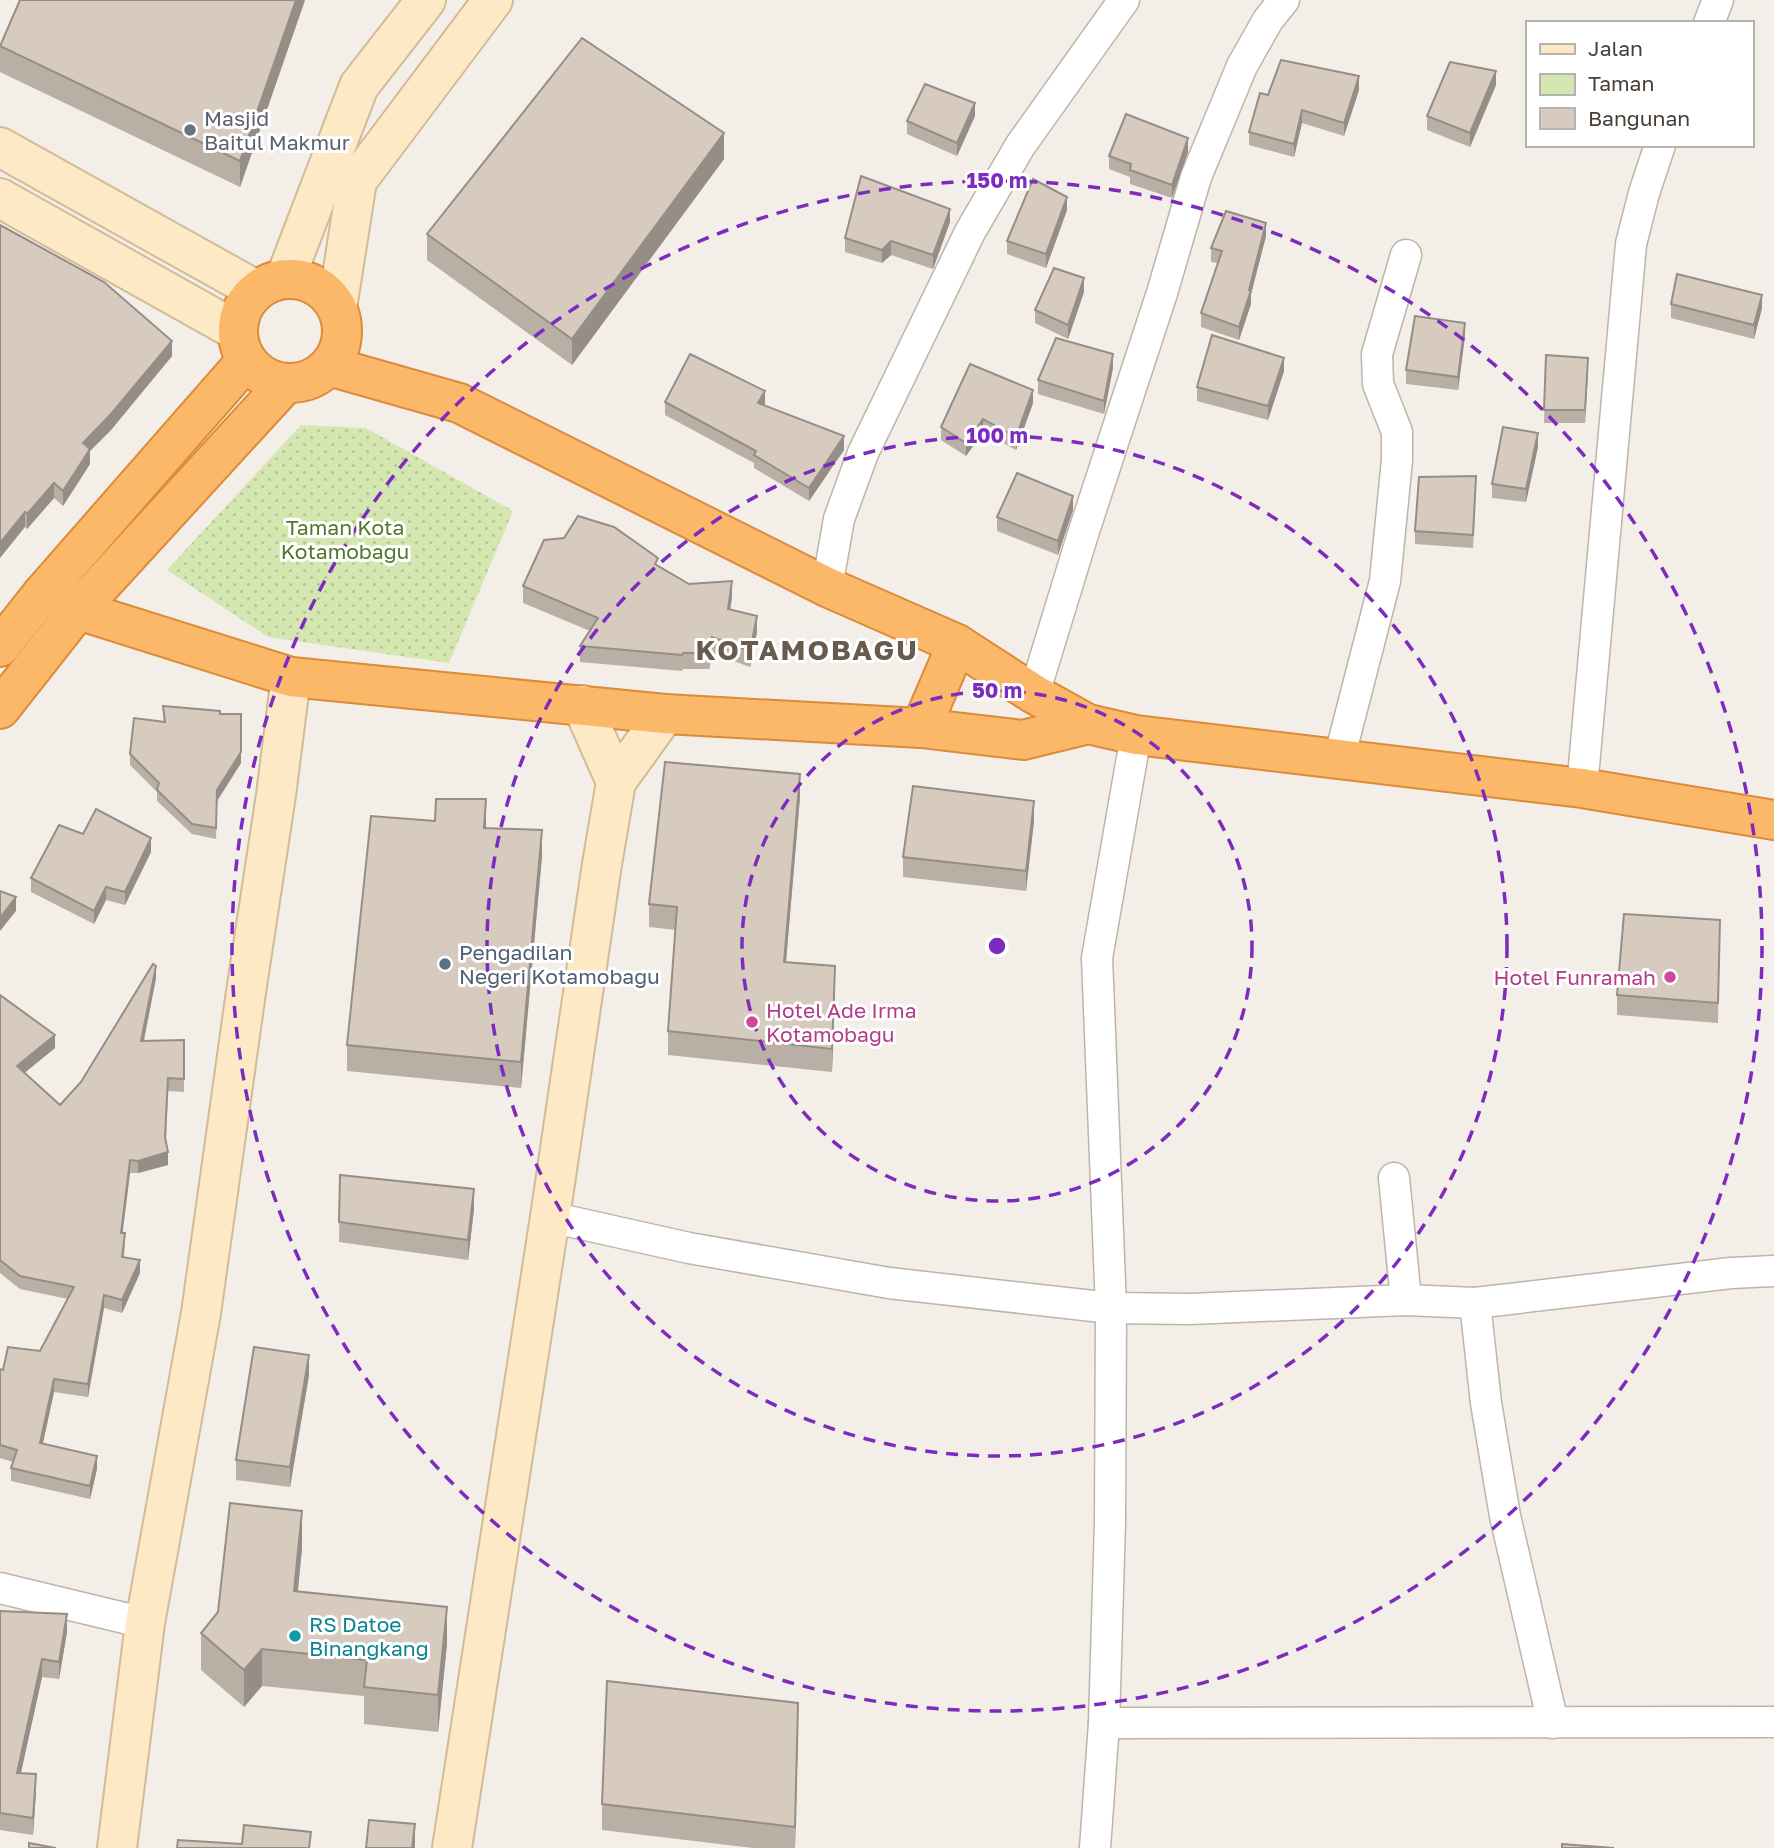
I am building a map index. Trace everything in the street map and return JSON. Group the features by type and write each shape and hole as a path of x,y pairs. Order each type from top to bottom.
{"highway":[{"path":"301,280 316,286 328,295 337,308 342,323 342,339 328,366 316,376 301,382 286,383 264,376 242,346 239,316 246,301 271,284 301,280"},
{"path":"0,647 242,346"},
{"path":"328,366 458,404 827,587 957,644 1034,694 1088,724 1136,734 1582,788 1774,820"},
{"path":"0,709 78,610 286,383"},
{"path":"42,594 78,610 291,677 665,714 921,728 1023,740 1088,724"},
{"path":"921,728 957,644"}],"street":[{"path":"0,147 271,284 359,86 426,0"},
{"path":"337,308 357,181 493,0"},
{"path":"827,587 839,519 863,453 970,232 1020,146 1124,0"},
{"path":"1034,694 1162,293 1196,177 1242,66 1268,20 1284,0"},
{"path":"1710,21 1718,0"},
{"path":"1582,788 1631,244 1659,147"},
{"path":"0,198 242,346"},
{"path":"1339,759 1385,581 1397,460 1396,432 1378,384 1377,354 1406,255"},
{"path":"117,1848 145,1623 201,1313 291,677"},
{"path":"582,705 616,782"},
{"path":"452,1848 616,782 665,714"},
{"path":"1096,1848 1104,1723 1110,1522 1111,1308 1097,958 1136,734"},
{"path":"1394,1178 1406,1300"},
{"path":"550,1217 689,1248 889,1283 1111,1308 1190,1309 1406,1300 1475,1303 1731,1273 1774,1271"},
{"path":"1475,1303 1486,1403 1505,1516 1553,1723"},
{"path":"0,1588 145,1623"},
{"path":"1104,1723 1774,1722"}],"green space":[{"name":"Taman Kota Kotamobagu","path":"301,425 366,428 513,511 449,663 268,637 167,570"}],"building":[{"name":"Masjid Baitul Makmur","path":"20,0 296,0 240,161 0,46"},
{"path":"582,38 724,133 572,339 427,234"},
{"path":"1281,60 1359,76 1344,123 1302,110 1294,144 1249,132 1260,93 1268,95"},
{"path":"1450,62 1496,71 1470,133 1427,116"},
{"path":"925,84 975,103 957,143 907,121"},
{"path":"1126,114 1188,138 1172,185 1130,170 1131,164 1109,156"},
{"path":"861,176 950,209 933,255 891,241 882,250 845,238"},
{"path":"1033,179 1067,197 1046,254 1007,241"},
{"path":"1226,211 1266,223 1251,290 1239,327 1201,313 1222,251 1211,248"},
{"path":"0,225 104,282 172,341 83,443 90,449 63,491 54,483 27,514 25,512 0,543"},
{"path":"1054,268 1084,278 1068,325 1035,310"},
{"path":"1677,274 1762,295 1754,325 1671,304"},
{"path":"1415,316 1465,323 1458,377 1406,370"},
{"path":"1212,335 1284,358 1268,406 1197,387"},
{"path":"1056,338 1113,354 1104,401 1038,380"},
{"path":"690,354 765,391 758,403 844,436 809,488 754,455 756,451 665,402"},
{"path":"1546,355 1588,358 1585,410 1544,410"},
{"path":"970,364 1033,390 1016,437 983,419 966,443 941,427"},
{"path":"1503,427 1538,433 1526,489 1492,484"},
{"path":"1017,473 1073,496 1058,541 997,517"},
{"path":"1476,476 1473,535 1415,531 1419,477"},
{"path":"578,516 614,527 658,558 655,564 689,584 732,581 728,609 757,616 750,651 712,637 709,653 682,655 580,646 598,618 523,586 544,540 564,538"},
{"path":"163,706 220,711 220,714 241,714 241,752 217,790 216,828 192,824 157,790 159,783 130,754 134,718 165,722"},
{"path":"665,762 800,774 784,962 835,966 832,1049 668,1031 677,907 649,904"},
{"path":"913,786 1034,801 1026,871 903,857"},
{"name":"Pengadilan Negeri Kotamobagu","path":"436,799 486,799 484,828 542,830 521,1062 347,1045 371,816 435,821"},
{"path":"96,809 151,838 125,892 106,887 94,911 31,878 59,825 83,834"},
{"path":"0,891 16,897 0,918"},
{"name":"Hotel Funramah","path":"1624,914 1720,920 1718,1003 1617,995"},
{"path":"153,964 156,966 141,1041 184,1040 184,1079 168,1078 165,1137 168,1152 138,1161 130,1160 121,1233 125,1233 122,1257 140,1260 122,1300 104,1295 88,1384 54,1379 40,1443 97,1456 90,1486 11,1468 17,1450 0,1445 0,1369 3,1370 8,1347 40,1351 74,1287 20,1276 0,1260 0,995 55,1035 17,1066 60,1105 81,1082"},
{"path":"340,1175 474,1189 468,1240 339,1222"},
{"path":"254,1347 309,1355 290,1467 236,1460"},
{"name":"RS Datoe Binangkang","path":"230,1503 302,1511 294,1591 447,1607 438,1695 364,1687 367,1660 262,1649 244,1670 201,1633 218,1612"},
{"path":"0,1611 67,1614 59,1662 42,1659 17,1773 36,1774 33,1818 0,1813"},
{"path":"607,1681 798,1703 795,1827 602,1804"},
{"path":"369,1820 415,1824 412,1848 366,1848"},
{"path":"244,1825 311,1832 309,1848 177,1848 178,1840 242,1844"},
{"path":"29,1843 56,1848 29,1848"},
{"path":"1562,1844 1614,1848 1562,1848"}],"place":[{"name":"Masjid Baitul Makmur","path":"190,130"},
{"name":"Pengadilan Negeri Kotamobagu","path":"445,964"},
{"name":"Hotel Funramah","path":"1670,977"},
{"name":"Hotel Ade Irma Kotamobagu","path":"752,1022"},
{"name":"RS Datoe Binangkang","path":"295,1636"}],"district":[{"name":"KOTAMOBAGU","path":"807,649"}]}
